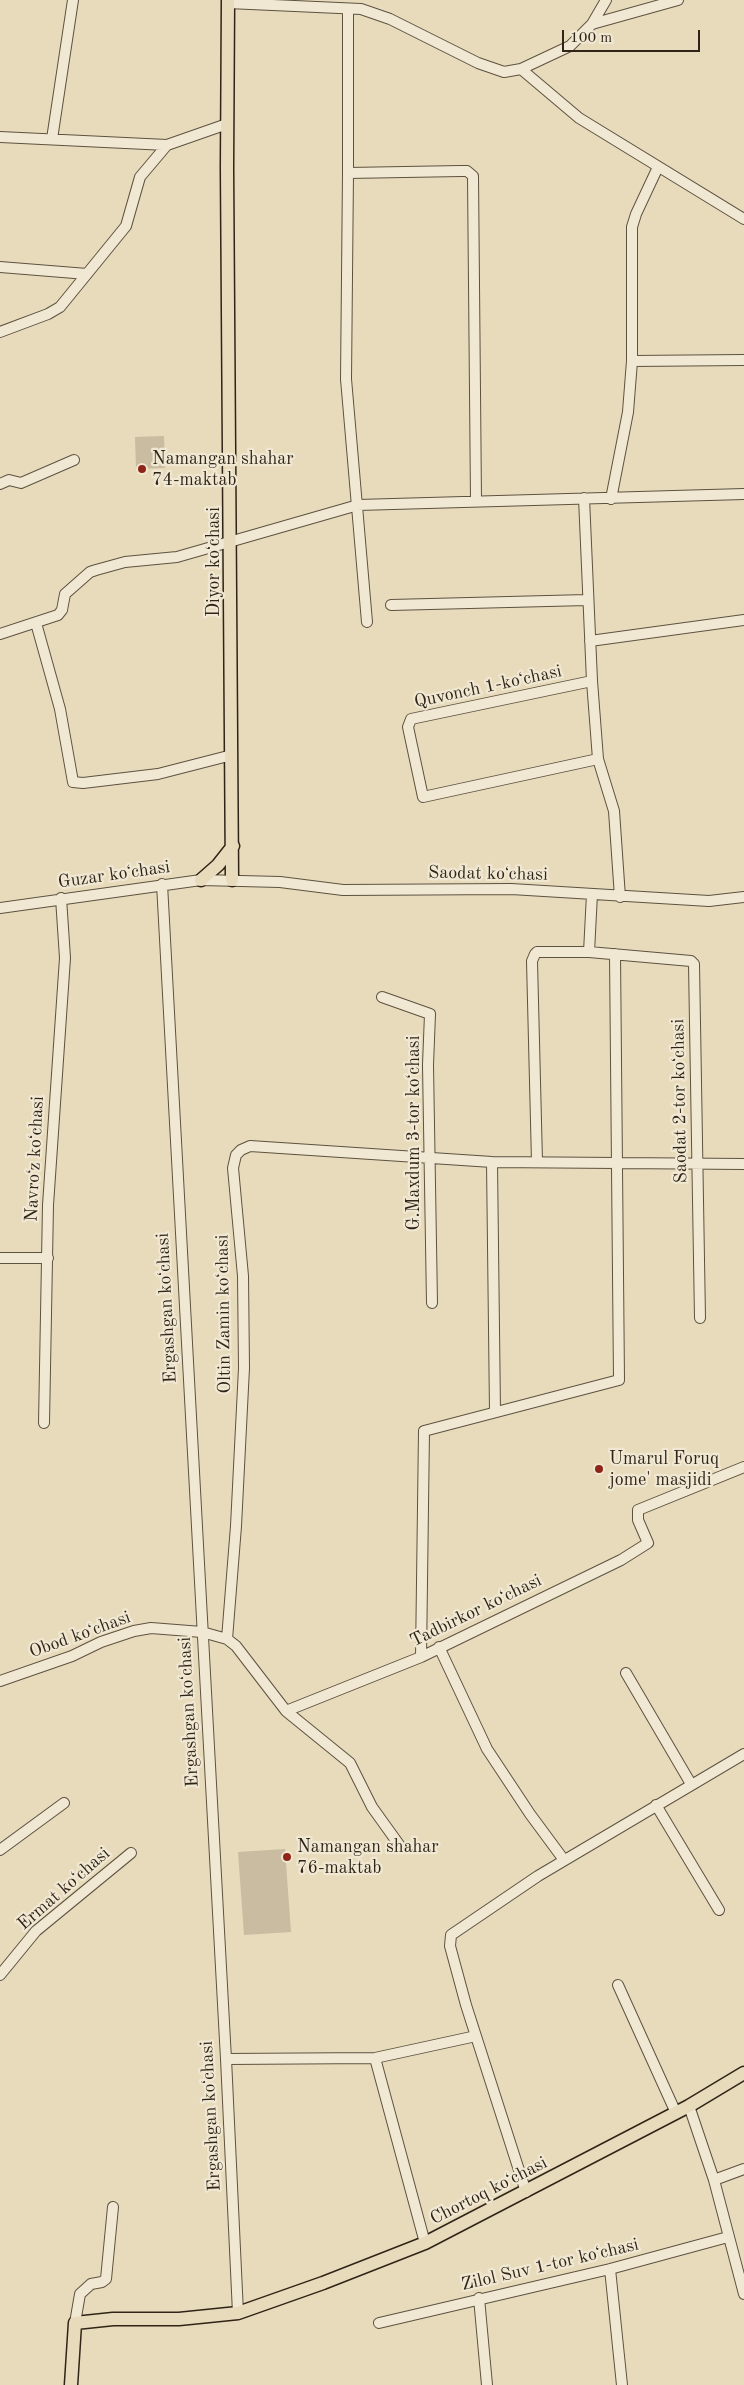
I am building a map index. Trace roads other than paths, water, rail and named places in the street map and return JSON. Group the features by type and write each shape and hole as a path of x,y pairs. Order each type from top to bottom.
{"main road":[{"name":"Diyor koʻchasi","path":"228,2 227,124 232,880"},
{"path":"201,880 218,865 233,846"},
{"name":"Chortoq koʻchasi","path":"238,2313 323,2283 425,2243 676,2113 744,2073"},
{"path":"71,2385 75,2323 113,2319 179,2320 238,2313"}],"street":[{"path":"52,139 73,0"},
{"path":"228,2 348,9 363,4 478,64 504,72 521,69 570,46 592,24 606,0"},
{"path":"592,24 678,0"},
{"path":"348,9 346,379 350,450 358,505 367,622"},
{"path":"521,69 579,118 744,219"},
{"path":"0,137 167,145 227,124"},
{"path":"0,332 48,314 60,306 126,226 140,177 167,145"},
{"path":"611,499 628,412 632,361 632,227 658,167"},
{"path":"348,173 467,171 473,176 476,500"},
{"path":"0,267 87,274"},
{"path":"632,361 744,360"},
{"path":"0,484 9,480 21,483 74,460"},
{"path":"0,634 58,615 62,610 65,594 90,572 126,562 177,557 358,505 476,500 611,499 744,494"},
{"path":"584,498 592,681 598,758 614,811 620,897"},
{"path":"391,605 588,600"},
{"path":"590,641 744,620"},
{"path":"36,622 60,710 74,782 84,784 158,774 232,755"},
{"name":"Quvonch 1-koʻchasi","path":"592,681 411,720 408,727 422,797 598,758"},
{"name":"Guzar koʻchasi","path":"0,908 162,884 201,880 232,880"},
{"name":"Saodat koʻchasi","path":"232,880 280,882 343,890 511,889 709,901 744,897"},
{"name":"Ergashgan koʻchasi","path":"162,884 226,2059 238,2313"},
{"path":"589,952 592,894"},
{"name":"Navroʻz koʻchasi","path":"44,1422 48,1205 65,958 61,898"},
{"path":"421,1657 424,1431 619,1380 615,954 538,952 532,961 537,1162"},
{"name":"Saodat 2-tor koʻchasi","path":"615,954 687,959 694,964 700,1318"},
{"name":"G.Maxdum 3-tor koʻchasi","path":"382,996 430,1014 428,1064 432,1303"},
{"name":"Oltin Zamin koʻchasi","path":"227,1639 237,1508 244,1368 244,1276 233,1160 241,1150 250,1146 429,1159"},
{"path":"429,1159 492,1162 744,1164"},
{"path":"492,1162 495,1412"},
{"path":"0,1258 48,1258"},
{"name":"Tadbirkor koʻchasi","path":"286,1712 421,1657 633,1553 648,1543 638,1520 638,1510 744,1467"},
{"name":"Obod koʻchasi","path":"0,1681 72,1656 107,1639 134,1631 151,1628 202,1632"},
{"path":"202,1632 227,1639 236,1646 286,1712 350,1764 372,1807 400,1846"},
{"path":"439,1647 488,1749 530,1814 564,1860"},
{"path":"626,1673 691,1784"},
{"path":"526,2192 476,2036 450,1946 451,1935 564,1860 744,1754"},
{"path":"0,1850 64,1803"},
{"path":"656,1805 719,1910"},
{"name":"Ermat koʻchasi","path":"0,1975 36,1931 132,1853"},
{"path":"618,1985 676,2113"},
{"path":"226,2059 375,2058 476,2036"},
{"path":"375,2058 425,2243"},
{"path":"689,2106 714,2180 744,2294"},
{"path":"714,2180 744,2169"},
{"path":"75,2323 82,2290 106,2279 113,2207"},
{"name":"Zilol Suv 1-tor koʻchasi","path":"379,2323 479,2298 610,2269 728,2237"},
{"path":"610,2269 622,2385"},
{"path":"479,2298 487,2385"}],"place":[{"name":"Namangan shahar 74-maktab","path":"142,469"},
{"name":"Umarul Foruq jome' masjidi","path":"599,1469"},
{"name":"Namangan shahar 76-maktab","path":"287,1857"}]}
